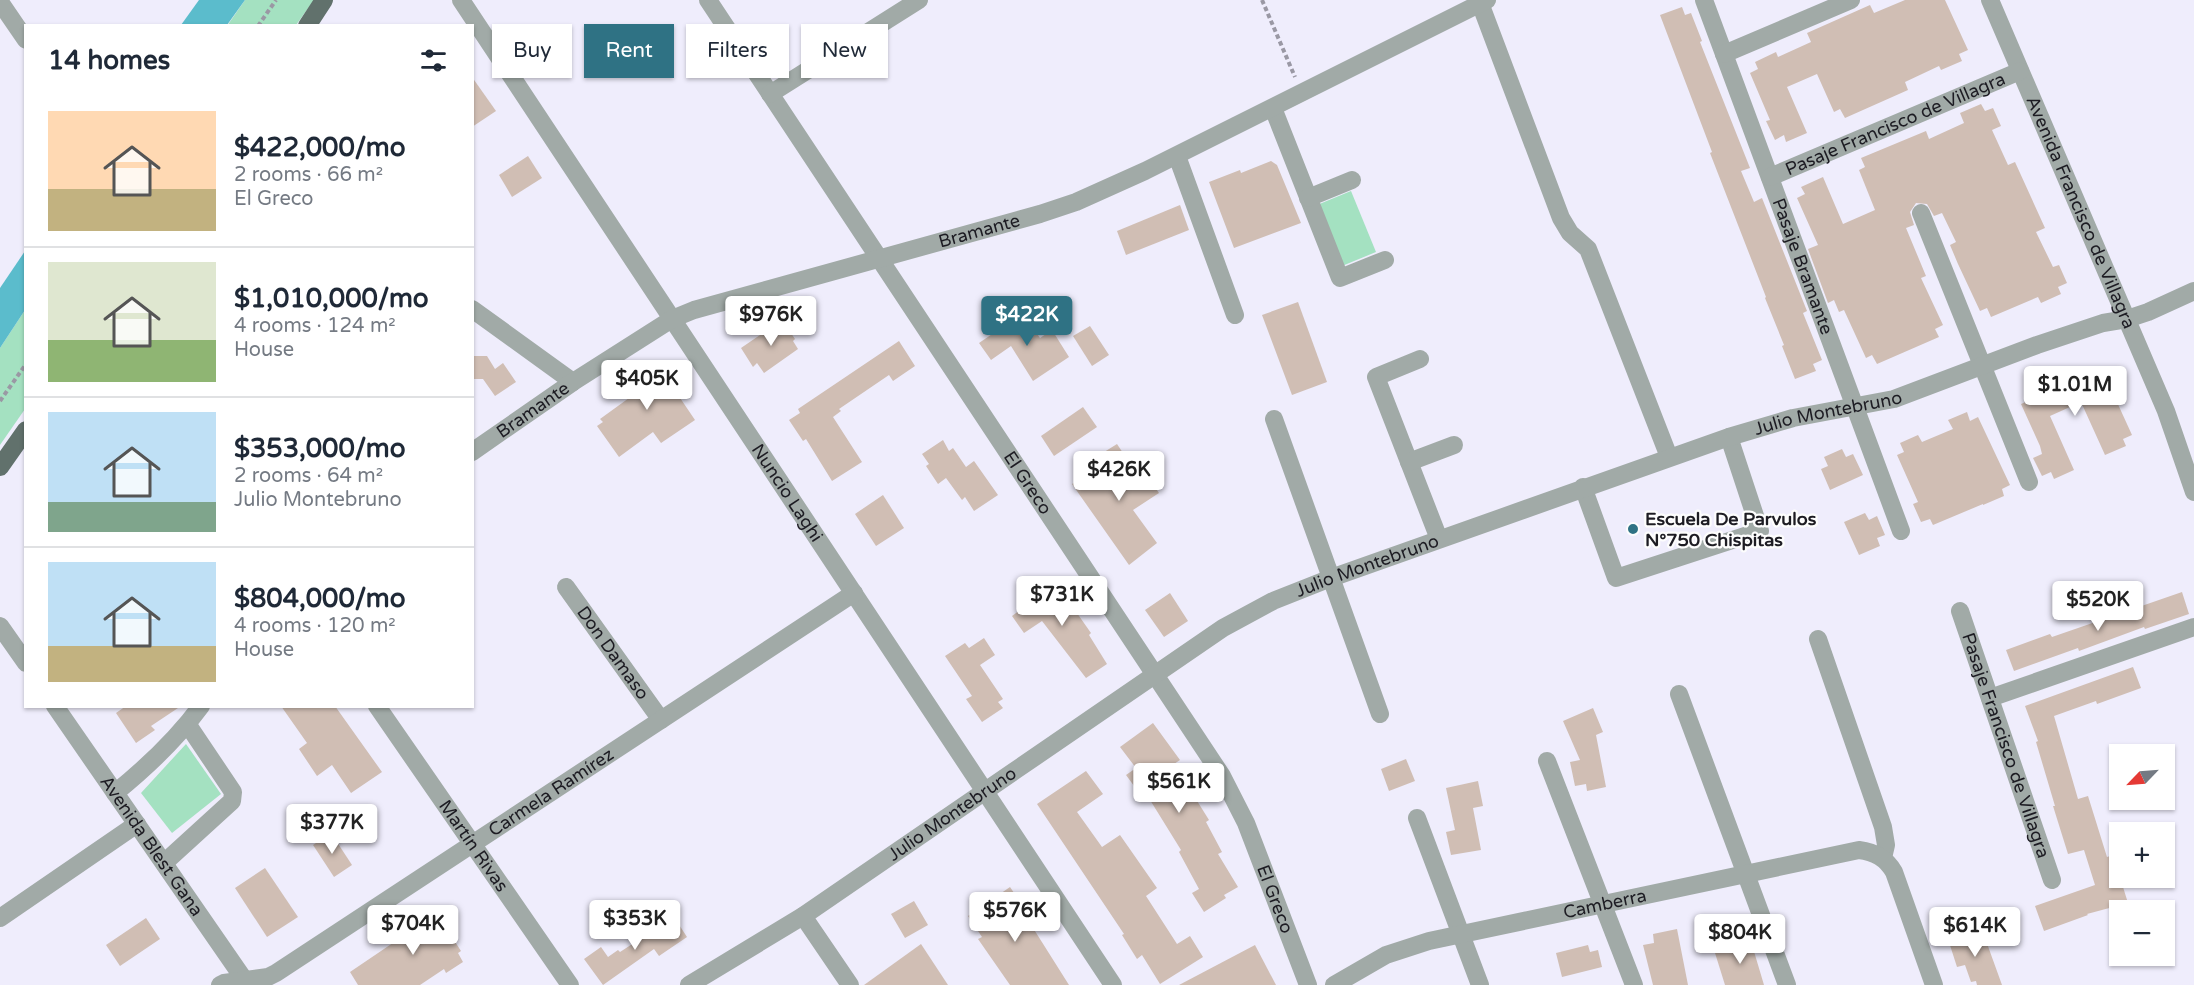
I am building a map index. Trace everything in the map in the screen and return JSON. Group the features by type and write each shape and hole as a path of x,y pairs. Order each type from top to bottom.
{"main road":[{"path":"308,24 324,0"},
{"path":"0,467 24,433"}],"street":[{"name":"Nuncio Laghi","path":"461,0 1113,985"},
{"name":"El Greco","path":"708,0 1222,776 1237,802 1255,843 1308,985"},
{"path":"770,94 919,0"},
{"name":"Pasaje Bramante","path":"1704,0 1902,531"},
{"path":"1724,54 1851,0"},
{"name":"Avenida Francisco de Villagra","path":"1990,0 2166,411 2194,492"},
{"path":"0,2 24,37"},
{"name":"Bramante","path":"474,451 573,382 672,319 694,310 1076,202 1177,156 1483,2"},
{"path":"1483,2 1561,218 1570,233 1588,249 1669,458"},
{"name":"Pasaje Francisco de Villagra","path":"1770,177 2020,71"},
{"path":"1273,108 1340,278 1385,260"},
{"path":"1177,156 1235,315"},
{"path":"1308,198 1352,180"},
{"path":"1921,213 2028,482"},
{"name":"Julio Montebruno","path":"689,985 803,916 1244,615 1331,578 1729,437 1793,418 1856,407 1919,391 2103,323 2127,319 2194,291"},
{"path":"474,310 573,382"},
{"path":"1420,359 1376,377 1439,539"},
{"path":"1274,419 1380,714"},
{"path":"1583,487 1616,578 1760,531 1729,437"},
{"path":"1409,462 1454,445"},
{"name":"Don Damaso","path":"566,587 661,720"},
{"name":"Carmela Ramírez","path":"220,985 246,982 276,974 854,593"},
{"name":"Pasaje Francisco de Villagra","path":"1960,611 2052,880"},
{"path":"0,626 24,660"},
{"path":"1990,698 2194,627"},
{"path":"1818,639 1883,827 1886,845 1883,858 1894,872 1934,985"},
{"path":"1679,694 1787,985"},
{"name":"Avenida Blest Gana","path":"56,708 246,982"},
{"path":"115,792 147,767 188,725 200,708"},
{"name":"Martín Rivas","path":"378,708 570,985"},
{"path":"164,863 232,801 233,792 188,725"},
{"path":"1547,761 1634,985"},
{"path":"1417,818 1480,985"},
{"path":"0,918 137,824"},
{"name":"Camberra","path":"1334,985 1386,955 1461,933 1859,850 1868,851 1883,858"},
{"path":"803,916 850,985"}],"path":[{"path":"259,24 276,0"},
{"path":"1262,0 1302,94"},
{"path":"0,401 24,367"}],"green space":[{"path":"245,0 314,0 297,24 228,24"},
{"path":"1351,191 1376,252 1342,266 1317,205"},
{"path":"24,312 24,410 0,445 0,348"},
{"path":"186,744 221,794 172,833 141,793"}],"water":[{"path":"199,0 245,0 228,24 182,24"},
{"path":"24,252 24,312 0,348 0,288"}],"building":[{"path":"1905,0 1945,0 1968,50 1959,54 1962,61 1941,70 1939,66 1905,82 1908,90 1845,118 1840,109 1834,112 1817,74 1787,87 1807,133 1786,142 1784,135 1775,140 1766,121 1770,120 1750,73 1758,69 1755,62 1776,52 1778,57 1811,42 1807,33 1870,5 1874,13"},
{"path":"1682,7 1685,15 1691,13 1702,41 1700,42 1750,168 1741,171 1754,202 1762,198 1807,311 1803,313 1822,360 1813,364 1816,371 1795,379 1660,15"},
{"path":"474,80 496,111 474,126"},
{"path":"1981,104 1985,111 1993,108 2001,126 1992,130 2008,165 2015,162 2045,228 2036,232 2053,267 2059,265 2067,283 2058,287 2061,294 2041,303 2038,297 1991,317 1987,308 1980,311 1950,245 1956,242 1942,213 1934,216 1927,204 1916,203 1910,212 1914,225 1906,228 1926,276 1921,278 1943,325 1935,329 1939,337 1877,364 1872,355 1866,358 1844,310 1839,312 1834,300 1828,303 1808,249 1818,245 1797,198 1805,194 1801,187 1823,177 1843,224 1875,210 1859,170 1865,167 1861,158 1926,131 1929,139 1964,123 1960,113"},
{"path":"528,156 542,178 512,197 499,175"},
{"path":"1271,161 1277,165 1301,223 1234,248 1209,182"},
{"path":"1180,205 1189,230 1126,255 1117,231"},
{"path":"1298,302 1327,382 1292,395 1262,315"},
{"path":"1023,313 1040,338 1052,330 1069,357 1033,381 1011,346 991,360 979,343"},
{"path":"782,320 795,339 793,341 798,349 764,373 757,363 753,367 741,348"},
{"path":"1090,326 1109,355 1092,366 1073,336"},
{"path":"899,341 915,366 893,381 889,375 839,409 841,411 833,417 862,462 832,481 806,439 803,441 789,420 800,413 798,409"},
{"path":"474,356 487,356 495,369 503,363 516,382 495,396 483,379 474,379"},
{"path":"666,360 680,380 672,386 695,420 661,443 653,432 619,457 597,426 603,422 600,419 629,398 624,390"},
{"path":"2094,366 2097,373 2106,369 2114,388 2111,389 2132,435 2123,439 2126,446 2105,455 2081,402 2050,416 2074,470 2054,479 2051,472 2042,476 2033,458 2042,454 2040,446 2021,404 2028,401 2024,392 2042,384 2044,387"},
{"path":"1083,407 1097,427 1054,456 1041,436"},
{"path":"1967,412 1970,421 1978,417 2010,485 2002,489 2004,496 1983,505 1933,525 1930,519 1921,522 1913,504 1918,502 1897,455 1904,452 1900,443 1918,435 1922,442 1953,429 1948,420"},
{"path":"943,440 949,451 953,448 966,467 974,461 998,495 974,511 965,497 962,500 946,478 938,484 926,466 929,464 922,454"},
{"path":"1117,444 1137,474 1143,470 1159,493 1133,510 1157,543 1129,565 1072,484 1106,461 1101,454"},
{"path":"1842,449 1846,457 1853,454 1863,475 1830,490 1821,469 1828,466 1824,457"},
{"path":"883,495 904,528 876,546 855,514"},
{"path":"1865,513 1869,520 1877,516 1885,535 1877,538 1880,546 1859,555 1844,522"},
{"path":"1053,579 1091,633 1089,635 1107,664 1086,678 1042,621 1024,633 1012,616 1035,599 1031,595"},
{"path":"2182,592 2189,614 2145,629 2144,627 2079,651 2078,648 2014,671 2006,650 2050,634 2052,637"},
{"path":"1170,593 1188,621 1164,637 1145,610"},
{"path":"984,638 995,655 980,665 1003,699 998,702 1003,708 982,722 966,699 972,696 945,656 965,643 969,648"},
{"path":"2133,667 2141,688 2054,716 2078,799 2088,796 2107,857 2109,856 2109,888 2123,888 2127,900 2109,900 2109,908 2044,931 2035,906 2095,885 2084,850 2068,854 2036,742 2038,741 2025,706"},
{"path":"123,708 178,708 151,726 155,730 136,743 116,713"},
{"path":"282,708 336,708 382,772 351,793 332,765 317,776 299,749 307,743"},
{"path":"1593,708 1603,732 1596,735 1606,787 1587,791 1586,784 1575,786 1570,762 1580,760 1563,721"},
{"path":"1153,723 1180,760 1174,764 1209,820 1206,822 1222,852 1218,854 1238,887 1224,895 1226,898 1204,912 1192,893 1199,889 1179,852 1181,850 1142,787 1137,790 1126,775 1136,768 1120,747"},
{"path":"1406,759 1415,781 1389,791 1381,769"},
{"path":"1086,771 1103,794 1077,812 1102,847 1120,835 1157,888 1146,896 1177,944 1190,936 1203,957 1160,984 1142,955 1137,959 1122,935 1124,934 1037,804"},
{"path":"1478,781 1483,806 1473,808 1481,850 1451,855 1446,832 1455,830 1446,788"},
{"path":"331,833 352,865 334,877 313,845"},
{"path":"265,868 298,917 267,937 235,888"},
{"path":"1010,887 1031,918 1028,920 1069,985 1010,985 978,939 982,937 968,916"},
{"path":"914,901 928,925 905,938 891,914"},
{"path":"443,909 454,927 448,931 461,951 458,953 463,962 446,973 444,969 420,985 358,985 350,972"},
{"path":"674,917 687,937 659,956 654,949 603,985 584,959 601,947 608,957 618,950 620,952"},
{"path":"146,918 160,939 120,966 106,945"},
{"path":"1982,928 2002,985 1977,985 1976,981 1971,982 1965,965 1957,967 1948,939"},
{"path":"1677,929 1688,985 1653,985 1643,945 1654,943 1653,934"},
{"path":"1750,938 1764,985 1725,985 1715,953 1735,947 1734,942"},
{"path":"921,944 948,985 864,985"},
{"path":"1255,945 1276,985 1179,985"},
{"path":"1588,945 1590,952 1598,950 1602,967 1562,977 1556,953"}],"place":[{"name":"Escuela De Parvulos N°750 Chispitas","path":"1633,529"}]}
